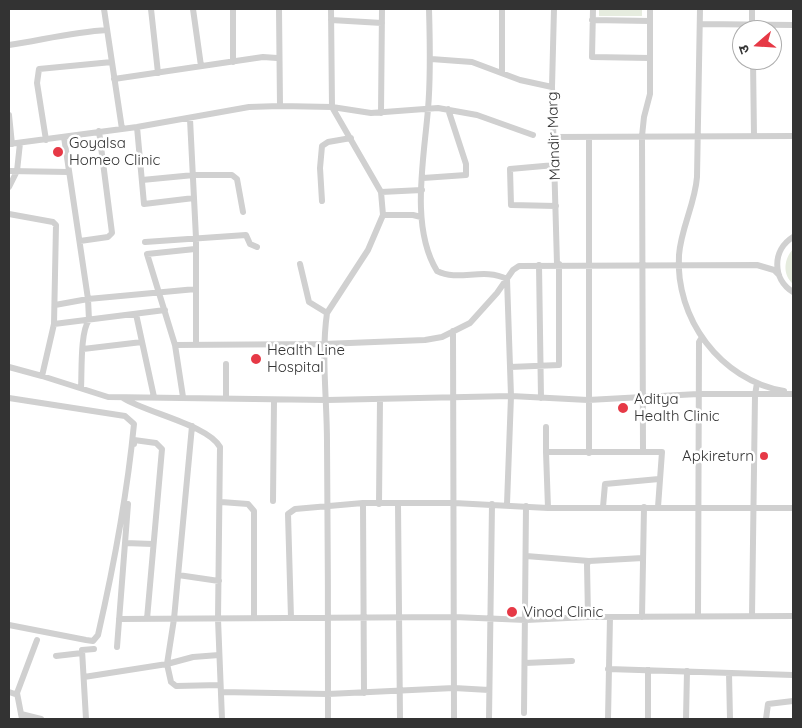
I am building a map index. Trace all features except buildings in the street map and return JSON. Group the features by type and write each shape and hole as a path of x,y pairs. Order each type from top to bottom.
{"street":[{"path":"104,9 122,129"},
{"path":"151,9 158,73"},
{"path":"193,9 201,66"},
{"path":"233,9 233,62"},
{"path":"279,9 278,58 280,106"},
{"path":"328,719 327,400 324,344 327,313 368,250 383,215 381,192 332,107 330,9"},
{"path":"381,113 382,9"},
{"path":"429,9 430,59 421,218 426,246 437,271 446,275 495,274 506,280"},
{"path":"502,9 502,72"},
{"name":"Mandir Marg","path":"540,366 559,365 558,264 552,86 554,9"},
{"path":"592,9 592,57 650,58"},
{"path":"642,452 642,136 644,117 650,94 650,9"},
{"path":"700,9 696,192 681,240 679,265 684,299 702,337 725,363 757,383 793,393"},
{"path":"330,20 382,23"},
{"path":"592,20 650,21"},
{"path":"700,24 732,25"},
{"path":"9,45 48,39 75,32 107,30"},
{"path":"114,79 263,57 278,58"},
{"path":"430,59 472,62 520,80 552,86"},
{"path":"46,140 37,83 38,69 112,62"},
{"path":"753,70 754,136"},
{"path":"9,115 10,144 190,119 249,107 280,106 332,107 381,113 448,109 477,115 533,135"},
{"path":"423,178 466,175 466,164 448,109"},
{"path":"190,119 196,238 196,345"},
{"path":"136,127 144,204 194,198"},
{"path":"80,241 108,237 112,233 99,131"},
{"path":"554,137 793,136"},
{"path":"64,137 88,299 89,320 86,324 83,349 81,388"},
{"path":"589,137 591,264 588,400 589,453"},
{"path":"322,201 320,168 322,146 328,142 351,138"},
{"path":"9,187 17,171 20,143"},
{"path":"555,165 510,169 511,205 556,206"},
{"path":"9,171 69,172"},
{"path":"142,180 194,175 219,174 235,176 243,212"},
{"path":"381,192 422,190"},
{"path":"9,214 53,222 56,225 54,324 42,376"},
{"path":"383,215 413,215 421,218"},
{"path":"145,242 244,234 250,244 257,247"},
{"path":"758,265 773,260 785,243 793,237"},
{"path":"183,397 175,345 166,310 147,254 195,248"},
{"path":"778,255 779,275"},
{"path":"300,264 309,302 327,313"},
{"path":"175,345 324,344 425,340 442,337 470,323 518,266 558,264 758,265 774,270 784,284 793,292"},
{"path":"539,265 541,398"},
{"path":"506,280 510,367 506,504"},
{"path":"55,305 88,299 160,294 196,289"},
{"path":"54,324 166,310"},
{"path":"136,314 154,397"},
{"path":"453,332 454,719"},
{"path":"698,616 698,394 699,342 702,337"},
{"path":"83,349 142,342"},
{"path":"226,364 226,398"},
{"path":"510,367 540,366"},
{"path":"9,368 42,376 108,397 327,400 510,396 588,400 698,394 754,395 793,393"},
{"path":"752,616 754,395 757,383"},
{"path":"122,397 135,406 192,426 216,440 220,447 221,502 218,619 222,719"},
{"path":"9,398 125,416 134,424 128,482 113,568 98,635 93,640 86,640 9,625"},
{"path":"379,504 380,399"},
{"path":"273,501 274,400"},
{"path":"192,426 174,619 167,664 174,685 328,694 454,688 490,690"},
{"path":"546,428 548,508"},
{"path":"117,647 134,440 156,443 162,449 147,619"},
{"path":"546,452 662,452 658,507"},
{"path":"602,507 605,484 659,479"},
{"path":"221,502 248,504 254,511 254,618"},
{"path":"291,618 288,514 295,509 363,504 454,503 506,504 548,508 698,506 793,508"},
{"path":"363,504 364,693"},
{"path":"398,504 401,618 400,719"},
{"path":"489,719 492,504"},
{"path":"524,713 526,506"},
{"path":"642,616 644,507"},
{"path":"125,543 153,544"},
{"path":"526,556 588,561 643,558"},
{"path":"588,561 588,617"},
{"path":"178,575 219,581"},
{"path":"119,619 454,617 526,620 642,616 793,616"},
{"path":"608,719 610,617"},
{"path":"37,640 17,693 21,716 41,719"},
{"path":"86,719 82,653 83,648 94,650"},
{"path":"56,656 82,653"},
{"path":"84,677 167,664 193,657 220,655"},
{"path":"525,663 572,661"},
{"path":"608,670 793,675"},
{"path":"648,670 648,719"},
{"path":"686,719 687,671"},
{"path":"729,673 730,719"},
{"path":"9,692 17,693"},
{"path":"766,719 768,704 793,701"}],"shaded area":[{"path":"599,9 642,9 642,16 599,16"},
{"path":"793,249 793,284 787,276 786,262"}],"place":[{"name":"Goyalsa Homeo Clinic","path":"58,152"},
{"name":"Health Line Hospital","path":"256,359"},
{"name":"Aditya Health Clinic","path":"623,408"},
{"name":"Apkireturn","path":"764,456"},
{"name":"Vinod Clinic","path":"512,612"}]}
